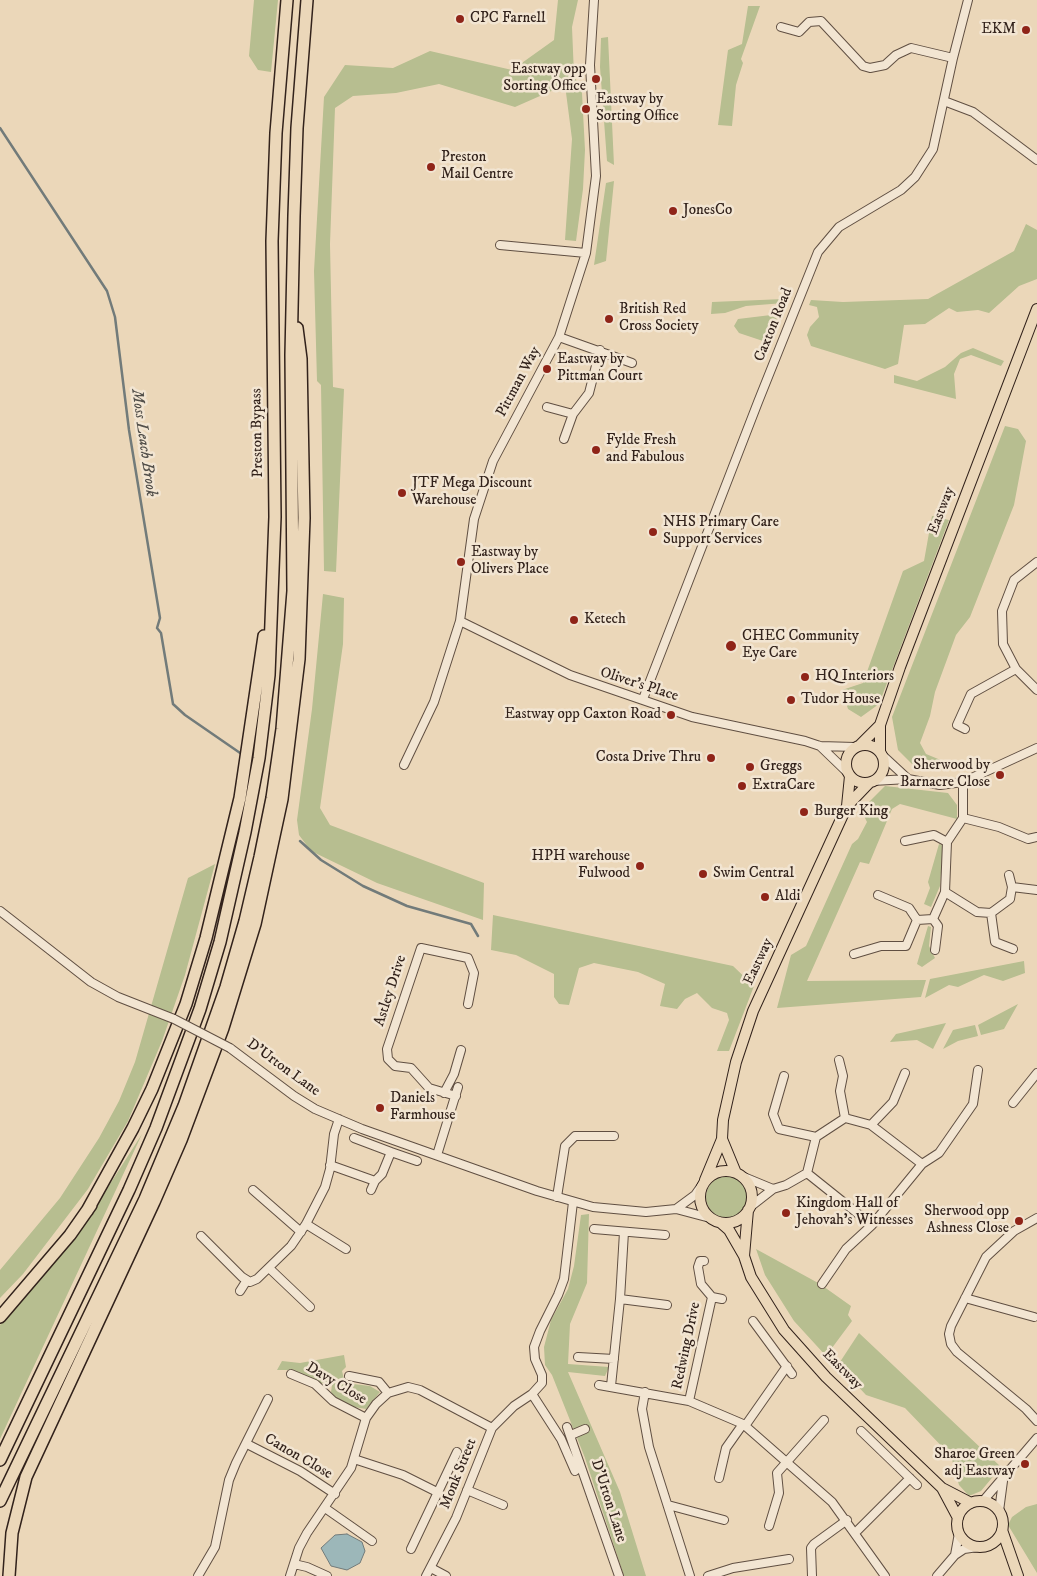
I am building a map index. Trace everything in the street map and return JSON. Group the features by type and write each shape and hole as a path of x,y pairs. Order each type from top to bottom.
{"highway":[{"name":"Preston Bypass","path":"239,864 259,758 266,704 274,550 272,242 276,134 287,0"},
{"path":"0,1501 141,1207 172,1135 214,1024 245,921 272,798 289,658 294,518 291,355 292,286 298,128 308,0"},
{"path":"9,1576 12,1533 26,1477 181,1140 236,989 255,924 270,859 282,799 292,729 300,659 303,592 301,359 292,286"},
{"path":"87,1211 133,1128 156,1081 186,1004 206,938 234,830 248,756 274,550"},
{"path":"0,1317 64,1242 114,1174 157,1092 192,1006 239,864"},
{"path":"0,1460 129,1190 156,1128 200,1009 220,942 239,864"}],"main road":[{"name":"Eastway","path":"880,753 880,725 957,515 1037,309"},
{"name":"Eastway","path":"858,747 880,725"},
{"path":"870,746 880,753 884,766 878,778 871,782 858,782 848,774 846,761 858,747 870,746"},
{"name":"Eastway","path":"847,806 848,774"},
{"name":"Eastway","path":"704,1183 722,1139 723,1120 736,1062 753,1011 847,806 871,782"},
{"name":"Eastway","path":"722,1139 740,1175"},
{"path":"720,1171 740,1175 751,1191 749,1208 740,1219 721,1223 710,1218 705,1213 699,1200 704,1183 720,1171"},
{"name":"Eastway","path":"744,1256 749,1208"},
{"name":"Eastway","path":"721,1223 729,1230 744,1256 751,1277 784,1330 826,1377 942,1488 971,1502"},
{"name":"Eastway","path":"942,1488 958,1518 959,1532"},
{"path":"958,1518 960,1512 971,1502 983,1501 995,1506 999,1511 1003,1524 1000,1536 990,1545 978,1547 965,1541 959,1532"},
{"path":"1002,1530 1018,1576"},
{"path":"990,1545 1012,1563"}],"street":[{"name":"Pittman Way","path":"404,765 434,702 460,621 474,519 493,460 559,337 586,254 596,176 590,66 594,0"},
{"name":"Caxton Road","path":"643,699 818,252 839,227 901,190 915,177 933,149 968,0"},
{"path":"781,27 798,32 809,22 821,21 863,66 870,68 885,65 896,55 911,48 953,58"},
{"path":"944,101 973,112 1037,160"},
{"path":"500,245 586,254"},
{"path":"559,337 632,362"},
{"path":"564,438 573,414 589,393 600,350"},
{"path":"547,407 573,414"},
{"path":"1037,562 1014,580 1002,611 1003,644 1016,669 1037,690"},
{"name":"Oliver's Place","path":"460,621 570,675 603,688 643,699 692,717 820,746 858,747"},
{"path":"965,729 956,725 971,694 1016,669"},
{"path":"820,746 848,774"},
{"path":"871,782 908,780 940,785 962,782 1037,748"},
{"path":"880,753 908,780"},
{"path":"933,919 945,892 948,842 963,818 962,782"},
{"path":"963,818 999,827 1028,840 1037,837"},
{"path":"905,841 934,834 948,842"},
{"path":"945,892 977,912 991,913 1010,899 1012,887 1009,875"},
{"path":"1012,887 1037,890"},
{"path":"878,895 909,908 917,920"},
{"name":"D'Urton Lane","path":"0,911 91,982 118,997 174,1019 230,1048 294,1096 340,1119 557,1198 593,1207 646,1212 676,1208 710,1218"},
{"path":"991,913 995,942 1013,949"},
{"path":"917,920 933,919"},
{"path":"933,919 938,926 935,950"},
{"path":"854,954 881,946 906,946 917,920"},
{"name":"Astley Drive","path":"456,1096 424,1086 410,1068 395,1066 387,1054 404,994 421,948 468,958 474,973 468,1004"},
{"path":"444,1093 454,1074 461,1050"},
{"path":"839,1060 843,1076 840,1091 845,1118"},
{"path":"822,1284 846,1249 872,1225 922,1164 939,1153 974,1104 978,1070"},
{"path":"871,1125 893,1102 905,1073"},
{"path":"1013,1103 1037,1073"},
{"path":"784,1076 773,1114 779,1129 816,1137"},
{"path":"437,1154 458,1087"},
{"path":"749,1208 773,1189 786,1186 807,1173 816,1137 845,1118 871,1125 922,1164"},
{"path":"201,1236 211,1252 246,1280 250,1282 257,1279 291,1246 306,1224 325,1187 334,1134 340,1119"},
{"path":"557,1198 565,1146 574,1136 614,1136"},
{"path":"354,1138 417,1161"},
{"path":"371,1190 375,1181 382,1174 392,1152"},
{"path":"330,1165 375,1181"},
{"path":"807,1173 872,1225"},
{"path":"740,1175 773,1189"},
{"name":"D'Urton Lane","path":"676,1208 694,1195 704,1183"},
{"path":"253,1190 301,1232"},
{"name":"Monk Street","path":"426,1576 467,1490 492,1428 514,1406 540,1387 542,1375 535,1359 534,1347 564,1279 573,1202"},
{"path":"1037,1218 1014,1231 986,1257 949,1330 954,1348 1026,1409 1037,1422"},
{"path":"306,1224 346,1249"},
{"path":"594,1229 665,1235"},
{"path":"611,1386 620,1299 624,1232"},
{"name":"Redwing Drive","path":"704,1261 700,1261 699,1276 704,1289 712,1298 722,1299"},
{"path":"269,1268 310,1307"},
{"path":"240,1291 246,1280"},
{"name":"Redwing Drive","path":"689,1401 712,1298"},
{"path":"965,1298 1035,1316 1037,1326"},
{"name":"Redwing Drive","path":"620,1299 667,1305"},
{"path":"753,1321 792,1374"},
{"path":"578,1357 614,1360"},
{"path":"719,1478 726,1448 787,1366"},
{"name":"Davy Close","path":"291,1374 315,1384 333,1401 366,1418"},
{"path":"349,1376 379,1382 388,1393"},
{"name":"Redwing Drive","path":"599,1384 689,1401 744,1425 817,1487 847,1520 885,1576"},
{"path":"290,1576 307,1533 351,1468 366,1418 376,1404 388,1393 408,1387 420,1390 492,1428"},
{"path":"645,1392 642,1409 649,1447 690,1576"},
{"path":"532,1394 560,1439 575,1471"},
{"name":"Canon Close","path":"202,1575 215,1547 229,1480 268,1399"},
{"path":"769,1526 776,1518 779,1492 776,1472 824,1420"},
{"name":"D'Urton Lane","path":"567,1426 619,1576"},
{"path":"571,1435 585,1429"},
{"path":"861,1432 916,1485"},
{"path":"983,1501 1004,1479 1037,1438"},
{"name":"Canon Close","path":"247,1444 300,1471 335,1494"},
{"path":"410,1549 439,1493 457,1452"},
{"path":"354,1458 403,1475 439,1493"},
{"path":"856,1532 910,1478"},
{"path":"999,1511 1004,1479"},
{"path":"467,1490 503,1504"},
{"path":"668,1505 724,1520"},
{"path":"325,1508 372,1541"},
{"path":"812,1576 811,1548 847,1520"},
{"path":"955,1555 959,1532"},
{"path":"937,1576 955,1555 964,1549 978,1547"},
{"path":"708,1576 734,1568 789,1559"},
{"path":"294,1564 307,1566 327,1576"},
{"path":"431,1568 446,1576"}],"green space":[{"path":"254,0 278,0 271,72 258,70 249,56"},
{"path":"558,0 578,0 572,27 574,75 582,93 585,150 583,189 576,241 565,240 572,139 565,85 515,107 439,84 396,93 353,96 335,108 330,244 333,387 344,389 336,572 324,571 321,385 317,381 314,271 324,97 345,65 393,68 430,51 512,70 554,40"},
{"path":"748,6 760,6 741,59 743,63 736,85 732,126 718,125 728,50 742,44"},
{"path":"608,37 614,165 607,161 600,67 601,38"},
{"path":"614,181 606,261 594,265 606,183"},
{"path":"1026,224 1037,230 1037,279 1019,286 989,313 978,310 957,312 949,308 925,324 904,325 898,364 885,369 811,346 807,335 810,327 819,317 817,307 809,305 811,300 843,302 928,299 1014,251"},
{"path":"784,299 784,303 746,306 725,313 711,314 712,302"},
{"path":"771,315 780,321 772,344 739,333 734,326 738,319"},
{"path":"973,348 1004,361 1001,366 971,355 960,359 954,374 956,399 894,383 894,375 917,381 945,367 961,353"},
{"path":"1005,426 1018,429 1026,441 1014,505 970,617 956,635 935,692 930,716 920,743 926,754 948,763 951,769 933,771 916,768 898,750 892,717"},
{"path":"932,516 949,520 879,704 861,717 848,709 842,690 863,683 903,571 924,561"},
{"path":"323,594 344,598 343,644 320,808 330,825 484,883 483,920 377,883 311,851 299,835 297,820 312,709"},
{"path":"885,786 948,793 957,805 957,819 900,804 892,809 869,864 860,862 807,981 926,980 921,997 777,1008 791,955 806,946 852,844 858,839 867,822 861,810"},
{"path":"939,844 943,845 940,886 931,907 924,904 930,888 928,882"},
{"path":"215,864 185,975 162,1041 128,1121 88,1189 23,1274 0,1298 0,1270 60,1198 99,1138 119,1101 135,1062 188,878"},
{"path":"493,915 733,966 754,986 729,1051 717,1051 729,1020 727,1013 712,1008 697,993 685,999 677,1009 660,1006 665,984 638,972 594,963 579,968 569,1005 559,1004 554,997 554,974 516,955 491,950"},
{"path":"928,926 931,927 929,946 935,958 922,967 917,964"},
{"path":"1024,961 1025,973 1003,981 984,975 958,987 949,985 925,998 930,979"},
{"path":"1018,1004 1004,1029 981,1035 978,1025"},
{"path":"946,1023 933,1049 917,1040 890,1042 896,1034"},
{"path":"975,1025 978,1036 958,1041 943,1049 953,1030"},
{"path":"142,1134 0,1439 0,1325 51,1267 85,1223"},
{"path":"727,1176 742,1182 748,1197 742,1212 727,1218 712,1212 706,1197 712,1182"},
{"path":"589,1214 587,1283 570,1324 568,1364 609,1367 605,1376 568,1372 620,1492 646,1576 624,1576 585,1458 552,1375 545,1365 544,1347 551,1320 568,1289 574,1266 581,1215"},
{"path":"756,1249 820,1284 851,1306 848,1315 852,1321 826,1356 794,1321 765,1275"},
{"path":"859,1333 1001,1467 981,1491 969,1496 959,1485 951,1456 905,1408 866,1395 838,1365"},
{"path":"344,1355 346,1367 342,1371 345,1383 370,1386 380,1392 366,1409 354,1407 334,1397 331,1392 332,1385 328,1382 319,1384 291,1370 277,1370 282,1361 300,1363"},
{"path":"1037,1504 1037,1573 1008,1525 1012,1517 1026,1507"}],"water":[{"path":"347,1534 362,1542 365,1551 360,1563 347,1570 331,1566 321,1548 335,1535"}],"waterway":[{"name":"Moss Leach Brook","path":"0,128 107,291 115,317 129,430 160,618 157,628 161,633 173,704 185,715 243,755"},
{"name":"Moss Leach Brook","path":"300,841 321,860 363,886 407,906 471,924 478,936"}],"place":[{"name":"CPC Farnell","path":"460,19"},
{"name":"EKM","path":"1026,30"},
{"name":"Eastway opp Sorting Office","path":"596,79"},
{"name":"Eastway by Sorting Office","path":"586,109"},
{"name":"Preston Mail Centre","path":"431,167"},
{"name":"JonesCo","path":"673,211"},
{"name":"British Red Cross Society","path":"609,319"},
{"name":"Eastway by Pittman Court","path":"547,369"},
{"name":"Fylde Fresh and Fabulous","path":"596,450"},
{"name":"JTF Mega Discount Warehouse","path":"402,493"},
{"name":"NHS Primary Care Support Services","path":"653,532"},
{"name":"Eastway by Olivers Place","path":"461,562"},
{"name":"Ketech","path":"574,620"},
{"name":"CHEC Community Eye Care","path":"731,646"},
{"name":"HQ Interiors","path":"805,677"},
{"name":"Tudor House","path":"791,700"},
{"name":"Eastway opp Caxton Road","path":"671,715"},
{"name":"Costa Drive Thru","path":"711,758"},
{"name":"Greggs","path":"750,767"},
{"name":"Sherwood by Barnacre Close","path":"1000,775"},
{"name":"ExtraCare","path":"742,786"},
{"name":"Burger King","path":"804,812"},
{"name":"HPH warehouse Fulwood","path":"640,866"},
{"name":"Swim Central","path":"703,874"},
{"name":"Aldi","path":"765,897"},
{"name":"Daniels Farmhouse","path":"380,1108"},
{"name":"Kingdom Hall of Jehovah's Witnesses","path":"786,1213"},
{"name":"Sherwood opp Ashness Close","path":"1019,1221"},
{"name":"Sharoe Green adj Eastway","path":"1025,1464"}]}
